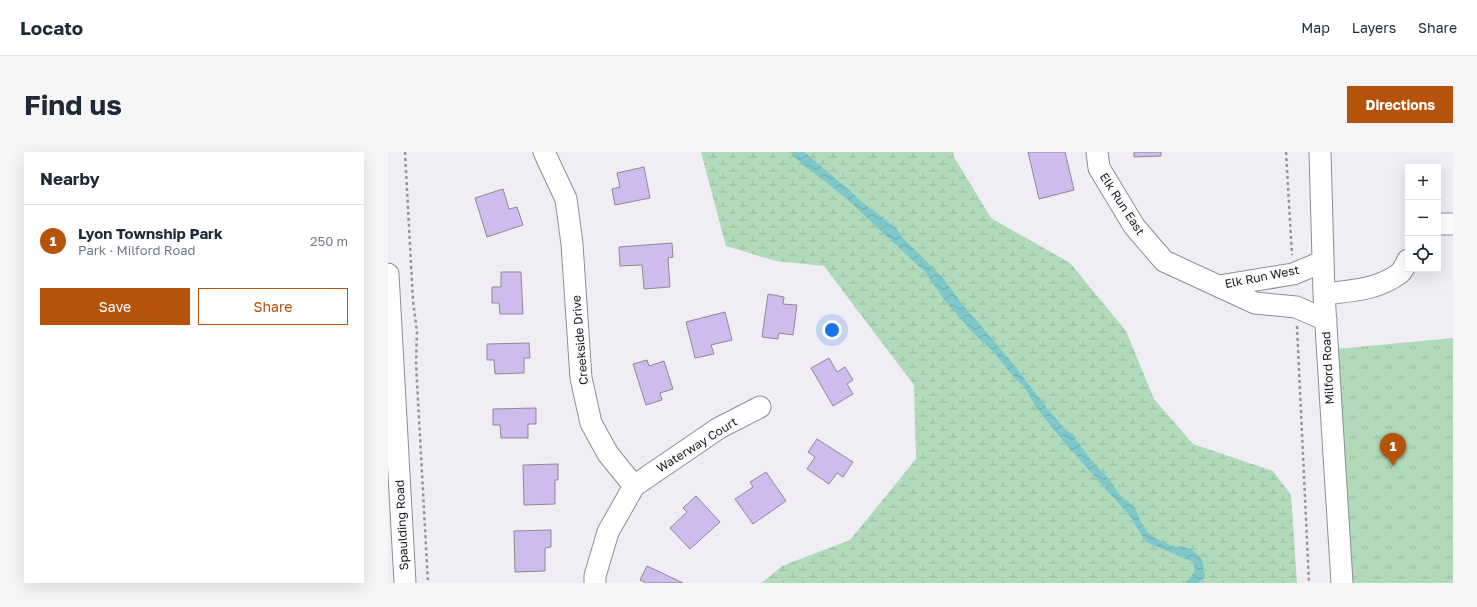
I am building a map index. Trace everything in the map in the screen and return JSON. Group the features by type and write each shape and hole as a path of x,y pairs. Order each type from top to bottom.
{"street":[{"name":"Creekside Drive","path":"544,152 566,199 572,244 581,378 591,423 608,454 634,486"},
{"name":"Elk Run East","path":"1097,152 1099,168 1130,219 1164,261 1218,286"},
{"name":"Milford Road","path":"1320,152 1322,262 1342,583"},
{"path":"1441,224 1453,224"},
{"name":"Elk Run West","path":"1218,286 1293,274 1322,262"},
{"path":"1324,294 1370,288 1401,272 1405,265"},
{"name":"Spaulding Road","path":"388,274 405,583"},
{"name":"Elk Run West","path":"1218,286 1255,303 1296,307 1326,320"},
{"name":"Waterway Court","path":"634,486 719,428 760,407"},
{"path":"594,583 608,532 634,486"}],"path":[{"path":"405,152 413,301 417,332 416,363 428,583"},
{"path":"1286,152 1293,274"},
{"path":"1296,307 1309,583"}],"green space":[{"path":"701,152 953,152 954,157 991,218 1070,263 1126,331 1154,399 1193,444 1273,471 1291,495 1297,583 762,583 782,566 850,540 916,459 914,385 824,266 776,261 726,246"},
{"path":"1453,338 1453,583 1342,583 1326,350"}],"water":[{"path":"790,152 804,152 854,194 859,200 896,228 902,237 942,277 1047,408 1065,429 1072,434 1091,460 1109,479 1122,498 1135,508 1143,526 1150,535 1176,547 1183,546 1192,550 1198,555 1202,560 1205,575 1203,579 1198,583 1184,583 1190,579 1193,574 1195,569 1193,562 1146,542 1129,515 1063,441 1036,407 1025,388 1011,374 993,351 974,334 946,302 925,272 847,199 804,166"}],"building":[{"path":"1028,152 1065,152 1074,190 1039,199"},
{"path":"1134,152 1161,152 1161,156 1134,157"},
{"path":"644,167 650,198 615,205 612,189 620,187 617,173"},
{"path":"503,189 509,209 517,207 523,225 487,237 475,198"},
{"path":"672,243 673,257 668,258 670,287 644,289 642,265 620,266 619,247"},
{"path":"501,272 521,272 523,314 500,314 499,303 492,303 492,287 501,287"},
{"path":"768,294 784,297 783,304 797,305 793,335 779,333 778,339 762,337"},
{"path":"725,312 732,340 711,345 714,354 695,358 686,322"},
{"path":"529,343 530,358 524,358 524,373 495,374 494,360 487,360 487,344"},
{"path":"829,358 837,372 845,367 853,380 847,384 853,394 833,406 811,368"},
{"path":"647,360 649,366 664,361 673,389 660,393 662,400 646,405 633,364"},
{"path":"536,408 536,424 528,424 528,438 501,438 500,425 493,425 493,409"},
{"path":"817,439 853,462 843,477 837,473 829,484 807,469 815,457 808,452"},
{"path":"558,464 558,480 555,480 555,504 524,505 523,465"},
{"path":"766,472 786,501 753,524 735,499 753,487 750,482"},
{"path":"696,496 720,522 690,549 670,528 687,512 683,508"},
{"path":"551,530 551,547 545,548 545,571 515,572 514,531"},
{"path":"647,566 683,583 646,583 640,580"}],"place":[{"name":"Lyon Township Park","path":"1393,466"}]}
